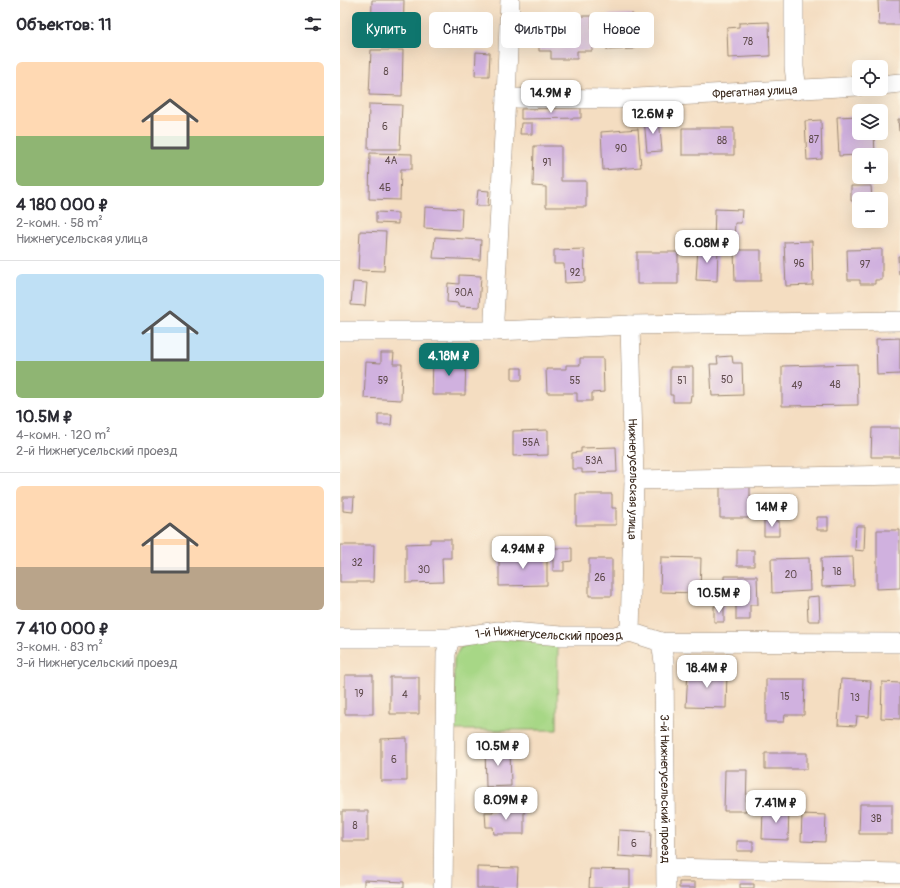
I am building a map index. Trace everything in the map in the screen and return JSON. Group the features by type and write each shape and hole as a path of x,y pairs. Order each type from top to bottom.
{"street":[{"path":"495,331 494,318 510,0"},
{"path":"794,0 794,67 797,90"},
{"path":"888,85 900,84"},
{"name":"Фрегатная улица","path":"506,98 619,99 852,86"},
{"path":"340,331 495,331 630,325 900,321"},
{"name":"Нижнегусельская улица","path":"630,325 634,480 630,632"},
{"path":"634,480 900,475"},
{"name":"1-й Нижнегусельский проезд","path":"340,638 450,638 498,631 561,636 615,636 630,632 661,642 900,643"},
{"path":"443,888 446,654 450,638"},
{"name":"3-й Нижнегусельский проезд","path":"661,642 664,662 666,888"},
{"path":"667,868 900,873"}],"green space":[{"path":"497,638 558,641 557,730 453,730 454,659 460,648 472,642"}],"building":[{"path":"372,0 404,0 404,12 372,12"},
{"path":"878,0 900,0 900,25 879,25"},
{"path":"581,16 589,16 589,48 592,48 592,51 577,51 577,59 551,59 551,51 539,51 539,48 581,48"},
{"path":"769,22 770,56 728,58 727,28 739,27 739,23"},
{"path":"607,48 634,48 634,49 607,50"},
{"path":"371,50 403,50 402,96 369,95"},
{"path":"476,52 490,53 489,76 475,76"},
{"path":"369,104 402,105 400,149 368,149"},
{"path":"581,108 581,118 521,119 521,109"},
{"path":"852,116 852,140 874,140 875,148 852,148 852,155 839,156 837,117"},
{"path":"659,117 662,151 647,152 644,119"},
{"path":"898,119 900,119 900,131 899,131"},
{"path":"821,120 822,159 807,160 805,121"},
{"path":"521,123 532,123 532,134 520,134"},
{"path":"682,128 734,128 734,155 682,155"},
{"path":"638,129 641,167 603,170 601,132"},
{"path":"534,146 561,146 561,181 586,181 586,207 546,207 546,187 533,186"},
{"path":"370,153 412,154 412,169 401,169 400,200 369,199"},
{"path":"851,186 871,186 871,192 852,192 851,201"},
{"path":"478,190 489,191 488,206 476,206"},
{"path":"425,207 462,209 461,230 424,228"},
{"path":"715,209 742,210 741,223 735,223 734,241 714,240"},
{"path":"376,212 398,213 398,224 376,223"},
{"path":"360,231 386,232 384,271 358,270"},
{"path":"435,237 481,240 480,260 433,258"},
{"path":"812,241 813,285 786,286 784,242"},
{"path":"698,247 718,247 717,281 696,280"},
{"path":"584,249 585,282 565,283 564,264 554,264 554,250"},
{"path":"882,249 882,280 875,280 875,284 860,284 860,280 848,280 847,250"},
{"path":"734,250 761,250 761,281 735,281"},
{"path":"637,252 678,252 678,284 637,284"},
{"path":"898,256 900,256 900,274 899,274"},
{"path":"459,275 481,276 479,307 458,306 458,303 447,302 448,283 459,284"},
{"path":"353,282 367,283 365,306 351,305"},
{"path":"900,338 900,374 877,375 876,339"},
{"path":"381,353 394,353 393,364 402,364 401,400 364,398 366,362 381,363"},
{"path":"732,356 733,363 742,363 743,395 712,396 710,364 718,364 717,357"},
{"path":"433,358 466,359 465,395 432,395"},
{"path":"580,358 603,358 604,392 592,393 592,401 577,401 577,393 547,393 546,369 566,369 566,365 580,365"},
{"path":"857,364 858,405 782,406 782,366"},
{"path":"670,367 693,367 693,395 691,395 690,402 673,402 673,395 670,395"},
{"path":"512,368 522,368 522,380 512,380"},
{"path":"378,414 392,414 391,425 378,425"},
{"path":"872,428 900,428 900,457 871,457"},
{"path":"548,430 548,455 513,456 513,431"},
{"path":"616,447 617,472 582,473 582,469 572,469 572,453 581,452 581,448"},
{"path":"720,485 750,485 750,518 720,518"},
{"path":"576,494 612,494 612,508 616,508 616,525 576,525"},
{"path":"343,497 354,497 353,512 343,511"},
{"path":"817,517 828,517 828,530 817,530"},
{"path":"764,521 779,521 779,536 764,536"},
{"path":"856,526 865,526 864,551 855,550"},
{"path":"877,530 900,530 900,588 877,589"},
{"path":"430,539 451,539 451,558 442,558 443,582 406,583 406,544 430,543"},
{"path":"340,545 374,545 373,582 340,582"},
{"path":"553,548 572,548 572,561 564,562 564,571 553,571"},
{"path":"737,550 754,550 754,566 737,566"},
{"path":"547,554 547,585 499,586 499,555"},
{"path":"661,557 701,558 700,593 660,592"},
{"path":"853,557 854,586 822,587 821,558"},
{"path":"809,558 810,591 772,593 771,559"},
{"path":"589,559 612,559 612,596 589,596"},
{"path":"724,576 757,576 758,605 750,605 750,620 736,620 736,605 724,605"},
{"path":"819,596 820,621 808,621 807,597"},
{"path":"714,606 724,606 724,622 714,622"},
{"path":"688,670 727,671 726,708 686,707"},
{"path":"345,675 373,675 373,714 345,714"},
{"path":"390,677 419,677 419,714 390,714"},
{"path":"766,679 805,679 804,715 785,715 784,722 766,722"},
{"path":"841,679 871,681 869,717 857,716 856,726 838,725"},
{"path":"882,682 900,683 900,719 881,718"},
{"path":"407,738 407,781 381,781 381,739"},
{"path":"485,748 510,748 511,786 486,787"},
{"path":"765,753 807,753 807,769 765,769"},
{"path":"725,770 747,770 746,811 724,811"},
{"path":"860,804 892,804 892,834 859,834"},
{"path":"524,807 524,834 494,834 493,827 486,827 485,812 493,812 493,808"},
{"path":"763,809 789,810 788,840 762,839"},
{"path":"342,811 368,811 368,841 342,841"},
{"path":"802,814 826,815 825,842 801,841"},
{"path":"619,830 651,832 650,858 618,856"},
{"path":"737,841 753,841 753,851 737,851"},
{"path":"477,867 518,868 517,888 477,888"},
{"path":"590,869 630,870 630,888 589,888"},
{"path":"364,880 404,882 404,888 364,888"},
{"path":"679,882 695,882 695,888 679,888"},
{"path":"740,884 754,884 754,888 740,888"}]}
